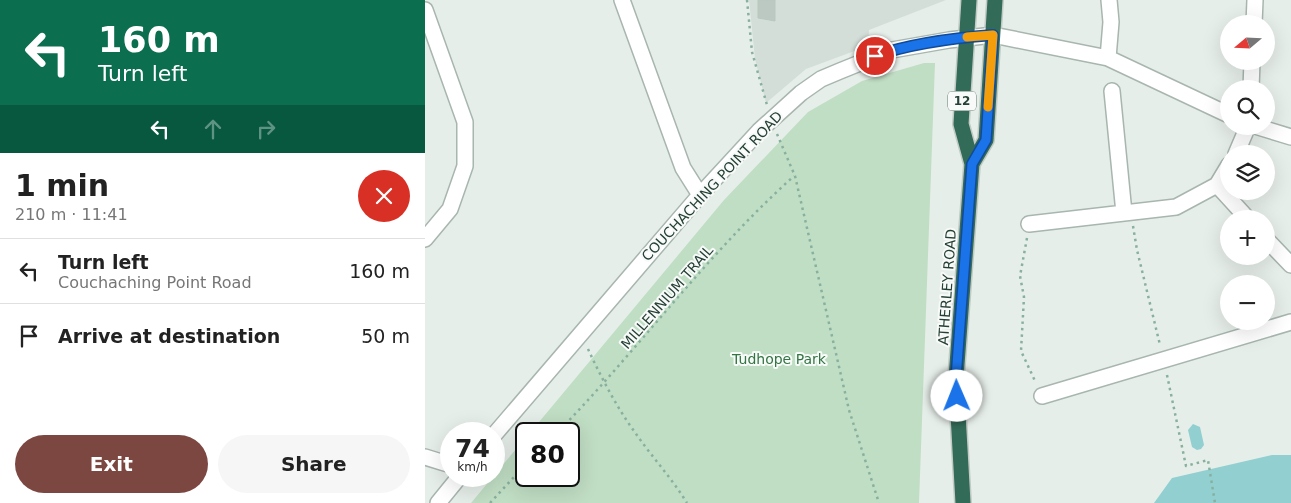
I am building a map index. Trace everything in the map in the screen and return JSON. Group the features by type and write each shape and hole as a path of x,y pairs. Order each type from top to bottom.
{"highway":[{"name":"ATHERLEY ROAD","path":"963,503 956,378 972,164 961,124 969,0"},
{"name":"ATHERLEY ROAD","path":"972,164 986,140 995,0"}],"street":[{"path":"622,0 683,168 700,195"},
{"path":"1108,58 1111,22 1109,0"},
{"path":"1254,15 1255,0"},
{"path":"425,10 465,122 465,166 450,209 425,239"},
{"name":"COUCHACHING POINT ROAD","path":"505,423 700,195 771,120 801,93 821,79 892,50 967,37 993,35 1108,58 1220,111"},
{"path":"1112,91 1124,213"},
{"path":"1275,132 1291,137"},
{"path":"1029,224 1176,207 1217,185 1220,180"},
{"path":"1217,185 1240,210"},
{"path":"1275,248 1291,265"},
{"path":"1042,396 1291,322"},
{"path":"425,457 440,462"},
{"path":"438,503 451,487"}],"path":[{"path":"747,0 752,52 771,120 795,176 849,410 879,503"},
{"name":"MILLENNIUM TRAIL","path":"568,422 605,384 689,284 760,207 795,176"},
{"path":"1029,224 1020,276 1024,297 1021,351 1042,396"},
{"path":"581,333 605,384 633,430 672,479 687,503"},
{"path":"1209,469 1215,503"},
{"path":"490,503 515,476"}],"shaded area":[{"path":"749,0 946,0 869,30 868,46 806,69 766,103 755,59"}],"green space":[{"name":"Tudhope Park","path":"924,63 935,63 919,503 471,503 484,487 505,487 505,462 515,450 515,487 580,487 580,422 539,422 724,200 808,112 862,81"}],"water":[{"path":"1193,424 1200,427 1204,445 1201,449 1197,450 1192,447 1188,430"},
{"path":"1272,455 1291,455 1291,503 1154,503 1172,478"}],"building":[{"path":"758,0 775,0 775,21 758,18"}],"slow traffic":[{"path":"967,37 993,35 988,107"}],"route":[{"path":"875,56 892,50 967,37 993,35 986,140 972,164 956,378 957,396"}]}
